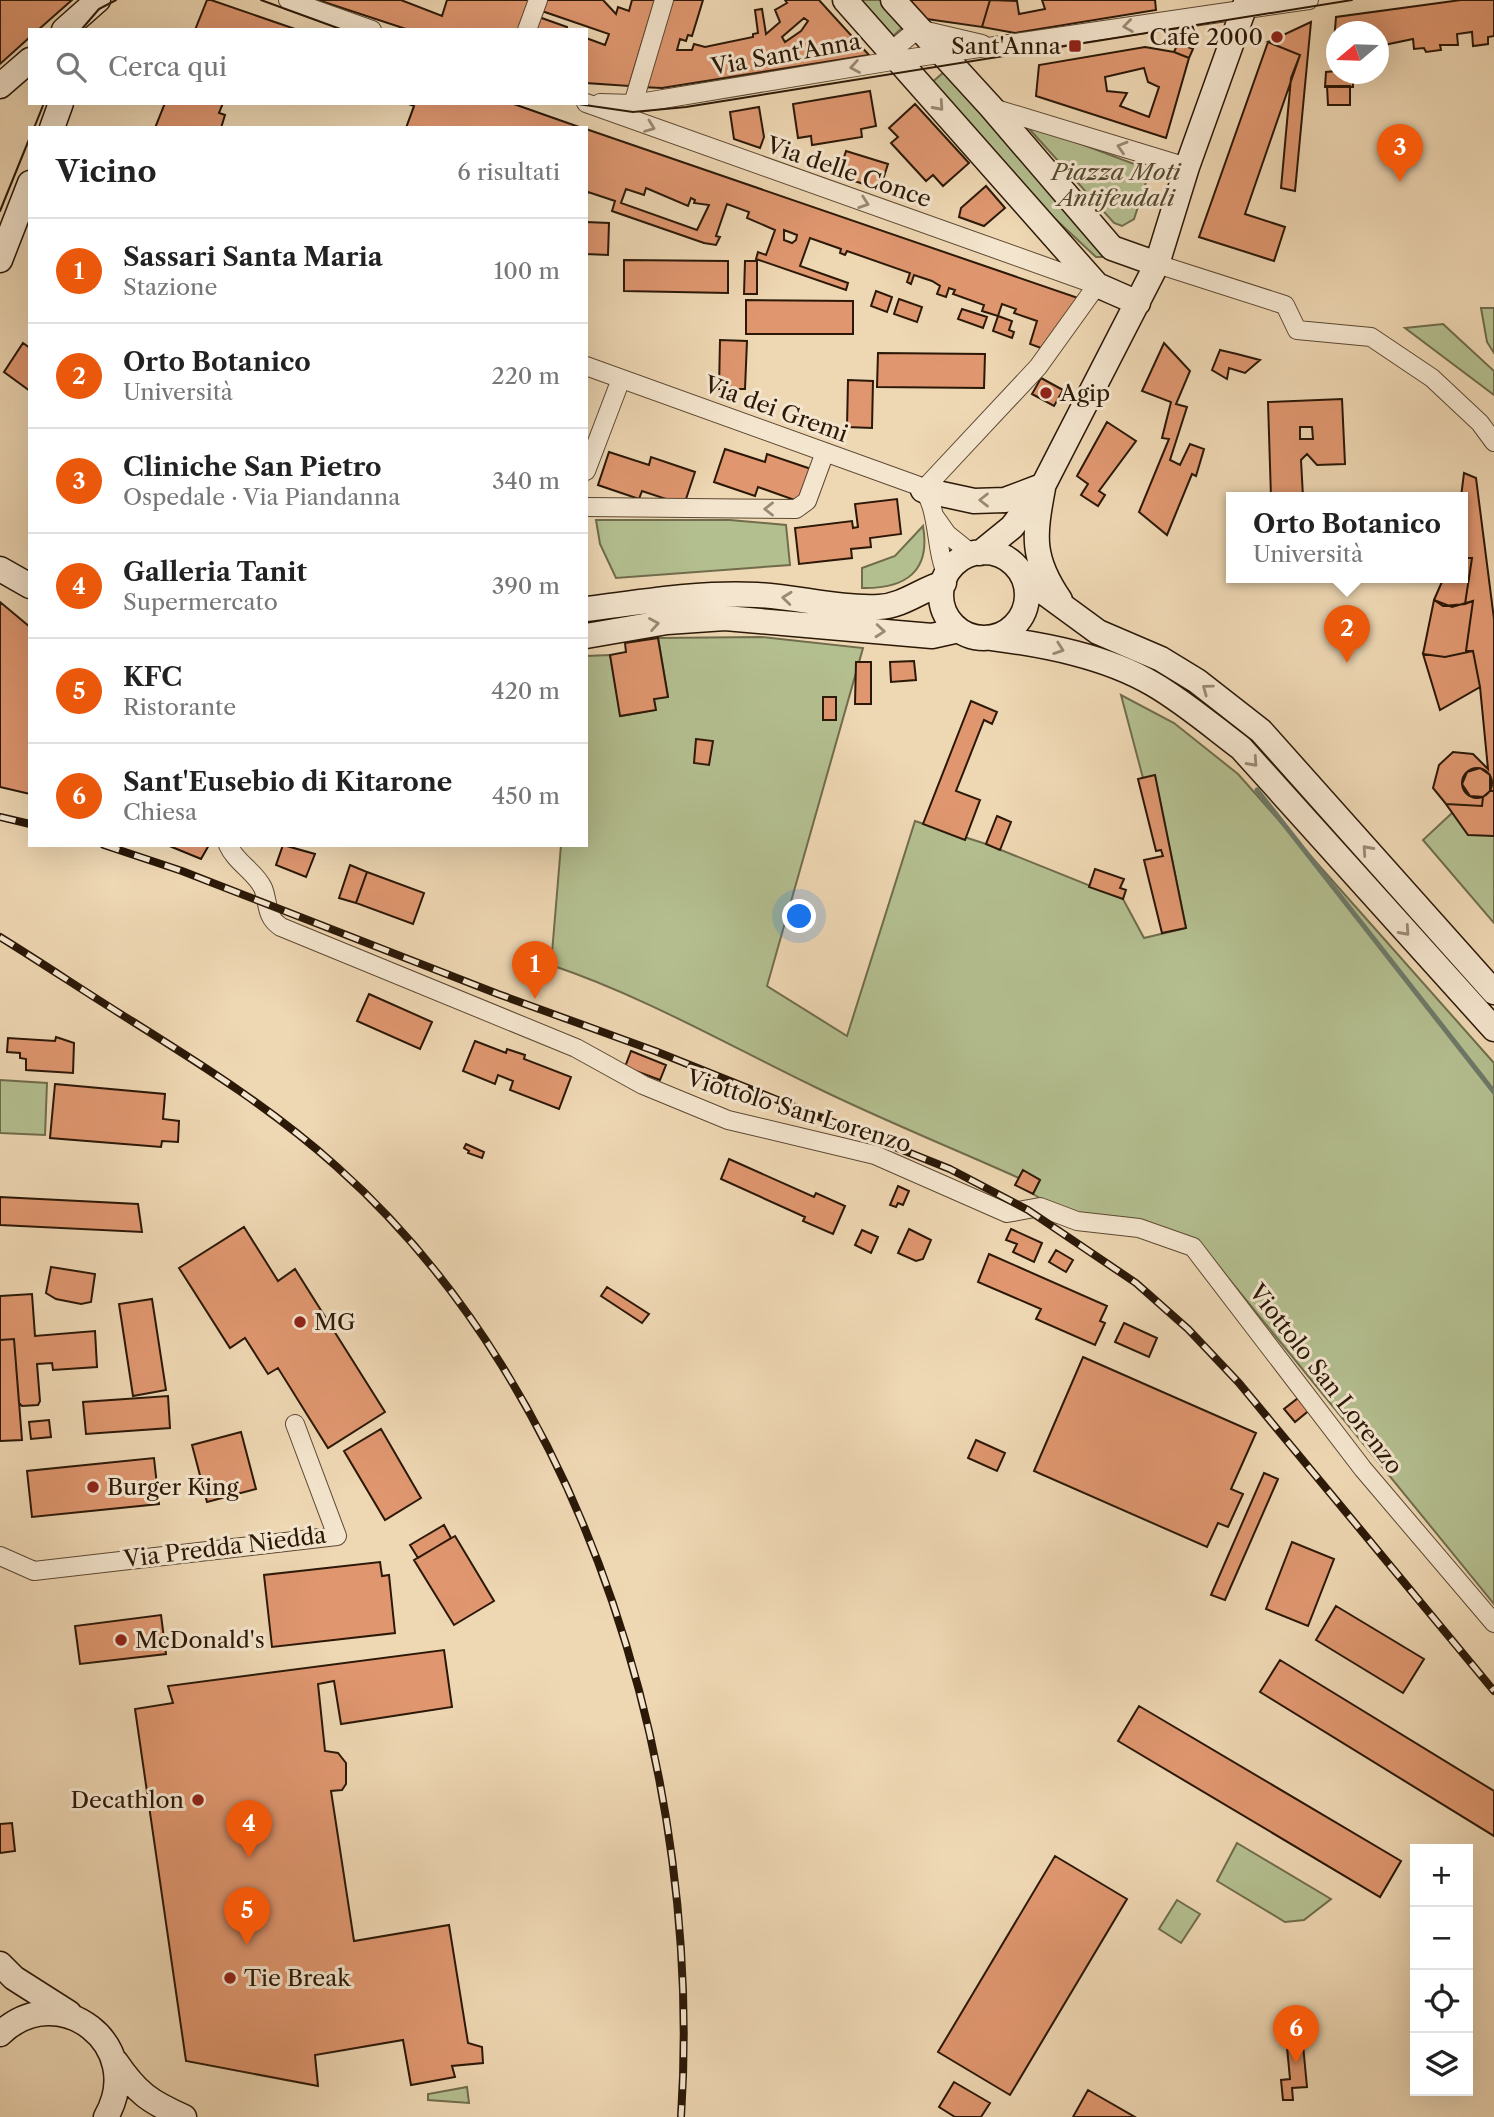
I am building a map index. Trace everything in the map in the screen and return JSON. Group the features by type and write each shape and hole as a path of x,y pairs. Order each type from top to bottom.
{"main road":[{"path":"66,28 98,0"},
{"path":"89,28 98,0"},
{"path":"845,0 1097,285 1138,303"},
{"path":"893,0 991,107 1112,248 1157,264"},
{"path":"588,609 648,599 741,594 878,607 906,600 957,562 976,553 1012,527 1043,486 1157,264 1187,167 1246,5"},
{"path":"0,86 28,62"},
{"path":"0,260 28,188"},
{"path":"923,490 974,501 1005,500 1043,486"},
{"path":"1043,486 1038,518 1038,554 1044,576 1066,609"},
{"path":"976,553 1007,559 1026,584 1042,591 1098,632 1161,659 1217,695 1261,731 1494,992"},
{"path":"992,638 1004,634 1023,615 1026,584 1038,554"},
{"path":"0,569 28,585"},
{"path":"938,576 944,609 959,630 975,638 1046,645 1151,683 1241,748 1494,1029"},
{"path":"588,636 667,622 725,618 932,636 959,630"},
{"path":"0,1964 14,1978 100,2036 134,2089 153,2104 184,2117"},
{"path":"0,2034 18,2020 38,2013 58,2013 78,2019"},
{"path":"106,2117 113,2105 118,2082 114,2059"}],"street":[{"path":"288,0 366,28"},
{"path":"528,28 538,0"},
{"path":"633,104 664,0"},
{"name":"Via Sant'Anna","path":"588,103 633,104 894,56 940,54 1246,5 1309,0"},
{"path":"894,56 918,29"},
{"name":"Via Sant'Anna","path":"918,29 993,46"},
{"name":"Via delle Conce","path":"588,104 1097,285"},
{"path":"991,107 1187,167"},
{"path":"1157,264 1285,304 1297,330 1371,337 1432,378 1480,423 1494,442"},
{"path":"976,553 947,534 934,515 923,490 1038,367 1097,285"},
{"name":"Via dei Gremi","path":"588,367 923,490"},
{"path":"588,466 621,379"},
{"path":"588,508 796,509 807,501 825,452"},
{"path":"934,515 938,576"},
{"name":"Viottolo San Lorenzo","path":"229,847 259,882 270,917 281,927 576,1048 643,1085 728,1119 875,1155 1007,1213 1040,1207 1077,1221 1139,1228 1193,1247 1363,1469 1494,1623"},
{"name":"Via Predda Niedda","path":"0,1556 34,1571 337,1536 295,1424"}],"green space":[{"path":"856,0 881,0 904,26 890,39"},
{"path":"944,72 1102,250 1102,257 1096,257 1022,188 930,84"},
{"name":"Piazza Moti Antifeudali","path":"1023,122 1150,170 1134,219 1122,226 1114,223"},
{"path":"1481,308 1494,308 1494,353 1487,342"},
{"path":"1443,324 1494,371 1494,395 1405,328"},
{"path":"596,520 730,520 786,525 790,565 616,578 600,544"},
{"path":"923,526 923,555 912,575 891,585 862,588 862,568 895,556"},
{"path":"761,637 863,648 767,986 847,1036 915,821 986,844 1123,899 1144,938 1186,928 1155,776 1143,778 1121,695 1174,723 1238,774 1494,1063 1494,1604 1198,1241 1077,1221 1033,1194 1040,1180 1023,1171 1019,1178 915,1133 619,991 551,965 561,847 588,847 588,656 610,655 621,716 655,710 654,699 668,697 658,638"},
{"path":"1452,813 1494,836 1494,923 1423,840"},
{"path":"0,1080 47,1083 45,1135 0,1133"},
{"path":"1237,1843 1331,1899 1304,1920 1285,1922 1217,1881"},
{"path":"1177,1900 1200,1914 1181,1943 1159,1929"},
{"path":"467,2087 469,2103 428,2100 428,2094"}],"building":[{"path":"0,0 72,0 40,28 28,28 28,39 0,64"},
{"path":"207,0 211,0 292,28 196,28"},
{"path":"318,0 401,0 442,16 447,0 530,0 520,28 403,28"},
{"path":"542,0 603,0 616,14 618,7 629,11 632,0 655,0 629,86 588,83 588,39 605,45 609,34 539,10"},
{"path":"668,0 703,0 692,36 688,35 686,41 680,39 677,50 692,50 694,44 705,47 753,37 753,34 758,33 755,10 762,9 766,34 780,22 775,10 787,3 785,0 819,0 869,55 662,88 641,87","holes":["804,18 808,21 801,31 785,42 782,37"]},
{"path":"910,0 990,0 982,27 927,19"},
{"path":"990,0 1017,1 1019,14 1045,9 1042,0 1155,0 1156,10 1015,33 982,27"},
{"path":"1461,0 1494,0 1494,36 1488,37 1488,44 1473,46 1472,32 1457,34 1458,45 1440,45 1441,50 1426,52 1424,48 1414,49 1413,39 1389,44 1389,21 1336,21 1336,17"},
{"path":"536,16 567,27 567,28 532,28"},
{"path":"1311,22 1295,191 1281,188 1291,78 1300,55 1268,42"},
{"path":"1268,42 1300,55 1245,214 1285,227 1274,261 1199,237"},
{"path":"1178,43 1193,49 1189,58 1174,52"},
{"path":"1145,47 1174,52 1189,58 1166,138 1036,96 1039,65","holes":["1144,68 1148,82 1159,87 1149,117 1120,106 1127,93 1107,91 1105,77"]},
{"path":"1326,72 1326,84 1353,84 1353,87 1325,87"},
{"path":"1327,86 1350,86 1350,105 1328,105"},
{"path":"870,91 876,126 861,129 862,137 812,145 811,136 798,138 793,104"},
{"path":"915,104 969,163 943,186 933,175 926,181 891,143 898,137 889,128"},
{"path":"164,105 222,105 219,113 225,115 222,126 156,126"},
{"path":"411,105 517,105 576,126 407,126 414,106"},
{"path":"759,107 764,137 760,148 734,139 730,112"},
{"path":"588,130 1078,298 1041,348 1030,344 1037,321 1014,313 1016,309 1002,304 998,316 982,311 984,305 953,294 955,290 949,288 946,297 937,294 940,286 932,281 914,275 911,284 907,282 910,273 847,251 845,255 840,253 841,249 810,238 800,266 848,283 846,290 756,259 758,252 766,255 775,230 747,218 749,212 727,204 716,236 720,237 716,245 612,211 615,201 588,192","holes":["646,188 688,206 691,198 695,200 694,203 709,205 697,230 621,203 626,189 644,195","784,230 797,235 792,243 784,240"]},
{"path":"846,151 888,164 880,189 838,176"},
{"path":"986,186 1005,208 984,226 959,217 961,208"},
{"path":"588,222 609,223 608,255 588,254"},
{"path":"624,260 728,261 728,293 624,291"},
{"path":"745,261 757,261 757,294 744,294"},
{"path":"876,291 892,297 887,312 871,306"},
{"path":"899,299 922,307 917,322 894,314"},
{"path":"746,300 853,301 853,334 746,334"},
{"path":"962,309 987,317 983,328 958,319"},
{"path":"998,316 1012,321 1009,330 1014,332 1012,338 993,331"},
{"path":"720,340 747,341 745,389 719,389"},
{"path":"23,343 28,347 28,390 4,372"},
{"path":"1164,343 1190,371 1176,404 1187,407 1170,460 1180,465 1190,444 1204,449 1196,476 1192,474 1167,535 1139,512 1169,439 1162,438 1171,402 1142,391"},
{"path":"1220,350 1260,360 1245,373 1229,368 1227,379 1212,370"},
{"path":"878,353 985,354 984,388 877,387"},
{"path":"1041,378 1063,390 1054,406 1032,394"},
{"path":"848,380 873,381 872,428 847,427"},
{"path":"1342,399 1345,464 1317,465 1307,454 1301,460 1303,492 1271,492 1268,402","holes":["1300,427 1312,427 1313,439 1300,439"]},
{"path":"1107,422 1136,441 1099,491 1105,495 1098,506 1081,495 1088,484 1077,476"},
{"path":"725,449 765,462 767,454 811,469 800,502 758,487 755,496 714,482"},
{"path":"609,452 649,465 651,457 695,472 684,505 642,491 639,499 598,485"},
{"path":"1464,473 1476,478 1494,619 1494,791 1490,791 1490,775 1480,768 1467,772 1462,784 1470,796 1483,797 1482,806 1446,804 1433,788 1439,765 1453,752 1473,754 1488,769 1480,687 1473,651 1466,651 1473,601 1465,604 1472,558 1468,558 1468,492 1462,492"},
{"path":"897,499 901,534 870,538 871,547 851,549 852,558 799,564 795,528 852,521 853,528 858,527 855,504"},
{"path":"1468,558 1472,558 1465,604 1443,606 1434,600 1441,583 1468,583"},
{"path":"1434,600 1452,607 1473,601 1466,651 1473,651 1445,657 1423,654"},
{"path":"0,602 28,625 28,794 0,787"},
{"path":"658,638 668,697 654,699 656,710 620,716 610,655 626,652 625,643"},
{"path":"1473,651 1480,687 1440,710 1423,654 1445,657"},
{"path":"914,661 916,680 891,682 890,662"},
{"path":"856,662 871,662 871,704 855,704"},
{"path":"823,697 836,697 836,720 823,720"},
{"path":"971,701 997,712 992,724 984,720 956,791 980,800 965,840 923,824"},
{"path":"696,739 713,741 709,765 694,763"},
{"path":"1477,768 1488,772 1492,783 1488,794 1477,798 1466,794 1462,783 1466,772"},
{"path":"1155,775 1186,928 1162,933 1144,860 1163,856 1161,850 1156,851 1138,779"},
{"path":"1494,791 1494,836 1468,835 1446,804 1482,806 1483,797"},
{"path":"997,816 1011,822 1000,850 986,844"},
{"path":"172,847 208,847 201,859"},
{"path":"282,847 315,854 306,877 276,865"},
{"path":"350,865 367,872 356,903 339,898"},
{"path":"1095,869 1124,879 1120,888 1126,890 1123,899 1089,887"},
{"path":"367,872 424,893 413,924 356,903"},
{"path":"369,994 432,1022 420,1049 357,1021"},
{"path":"56,1037 74,1043 73,1073 26,1070 26,1059 20,1058 20,1053 7,1052 8,1038 55,1041"},
{"path":"475,1041 506,1053 507,1049 525,1055 524,1059 571,1077 559,1109 510,1090 513,1081 498,1075 495,1084 463,1071"},
{"path":"631,1051 666,1065 660,1080 625,1067"},
{"path":"55,1084 165,1094 163,1119 179,1121 178,1142 162,1141 161,1147 50,1138"},
{"path":"466,1144 484,1152 482,1158 468,1153 464,1148"},
{"path":"729,1159 814,1197 816,1193 845,1206 833,1234 803,1221 805,1217 721,1179"},
{"path":"1023,1170 1040,1180 1033,1194 1015,1185"},
{"path":"898,1186 909,1191 903,1205 898,1203 896,1207 890,1205"},
{"path":"0,1197 138,1204 142,1232 0,1225"},
{"path":"244,1227 278,1281 295,1269 385,1412 328,1448 278,1368 268,1374 245,1338 230,1348 179,1268"},
{"path":"909,1229 931,1240 923,1259 916,1261 898,1253"},
{"path":"1011,1229 1042,1243 1034,1262 1013,1252 1017,1244 1006,1240"},
{"path":"862,1230 878,1237 871,1253 855,1245"},
{"path":"1056,1250 1073,1260 1066,1272 1049,1262"},
{"path":"989,1254 1107,1306 1100,1321 1105,1323 1095,1345 1036,1319 1041,1309 978,1282"},
{"path":"51,1267 95,1274 91,1302 81,1304 56,1299 46,1293"},
{"path":"607,1287 649,1314 642,1323 601,1296"},
{"path":"32,1294 35,1336 95,1331 97,1367 53,1370 52,1363 37,1364 40,1401 38,1405 22,1406 19,1403 14,1339 0,1340 0,1296"},
{"path":"152,1299 166,1390 133,1396 119,1304"},
{"path":"1124,1323 1157,1338 1149,1357 1115,1342"},
{"path":"14,1339 22,1440 0,1441 0,1340"},
{"path":"1083,1357 1256,1433 1231,1489 1243,1494 1228,1527 1218,1523 1207,1547 1034,1471"},
{"path":"1302,1395 1312,1408 1295,1422 1284,1409"},
{"path":"168,1396 170,1428 86,1434 83,1402"},
{"path":"49,1420 51,1437 31,1439 29,1422"},
{"path":"381,1429 421,1498 385,1520 344,1451"},
{"path":"241,1432 256,1489 207,1502 192,1445"},
{"path":"976,1440 1005,1453 997,1471 968,1458"},
{"name":"Burger King","path":"154,1458 159,1504 32,1517 27,1471"},
{"path":"1264,1473 1278,1479 1225,1600 1211,1595"},
{"path":"444,1525 451,1538 418,1558 410,1545"},
{"path":"455,1536 494,1601 454,1625 414,1560"},
{"path":"1292,1542 1334,1559 1308,1626 1266,1609"},
{"path":"380,1562 382,1576 389,1575 395,1633 272,1647 264,1575"},
{"path":"1336,1606 1424,1659 1403,1693 1316,1640"},
{"name":"McDonald's","path":"161,1615 166,1654 80,1664 75,1626"},
{"path":"444,1650 452,1707 341,1724 334,1681 318,1684 325,1751 338,1753 346,1763 346,1784 342,1790 331,1791 354,1941 449,1925 468,2043 482,2047 483,2063 452,2066 455,2077 411,2085 403,2040 315,2055 318,2086 186,2061 135,1709 173,1703 168,1686"},
{"path":"1280,1660 1494,1791 1494,1836 1260,1692"},
{"path":"1139,1706 1401,1861 1380,1897 1118,1741"},
{"path":"12,1823 15,1851 0,1853 0,1824"},
{"path":"1055,1856 1127,1899 1010,2095 938,2052"},
{"path":"1303,2045 1307,2087 1292,2088 1293,2100 1283,2100 1281,2080 1290,2079 1287,2047"},
{"path":"954,2082 990,2103 981,2117 955,2117 939,2107"},
{"path":"1088,2090 1135,2117 1073,2117"}],"waterway":[{"path":"1257,790 1494,1092"}],"tram line":[{"path":"83,28 99,9 116,0"},
{"path":"261,0 338,28"},
{"path":"585,105 633,112 686,107 1352,0"},
{"path":"35,126 43,105"},
{"path":"0,211 28,142"}],"railway":[{"path":"0,817 28,824"},
{"path":"110,847 182,871 498,994 655,1051 950,1169 1028,1210 1136,1283 1188,1329 1239,1383 1494,1691"},
{"path":"0,937 213,1073 264,1108 337,1167 426,1259 501,1364 563,1479 613,1602 649,1730 672,1860 683,1990 681,2117"}],"place":[{"name":"Cafè 2000","path":"1277,37"},
{"name":"Sant'Anna","path":"1075,46"},
{"name":"Cliniche San Pietro","path":"1400,182"},
{"name":"Agip","path":"1046,393"},
{"name":"Orto Botanico","path":"1347,663"},
{"name":"Sassari Santa Maria","path":"535,999"},
{"name":"MG","path":"300,1322"},
{"name":"Burger King","path":"93,1487"},
{"name":"McDonald's","path":"121,1640"},
{"name":"Decathlon","path":"198,1800"},
{"name":"Galleria Tanit","path":"249,1858"},
{"name":"KFC","path":"247,1945"},
{"name":"Tie Break","path":"230,1978"},
{"name":"Sant'Eusebio di Kitarone","path":"1296,2063"}]}
